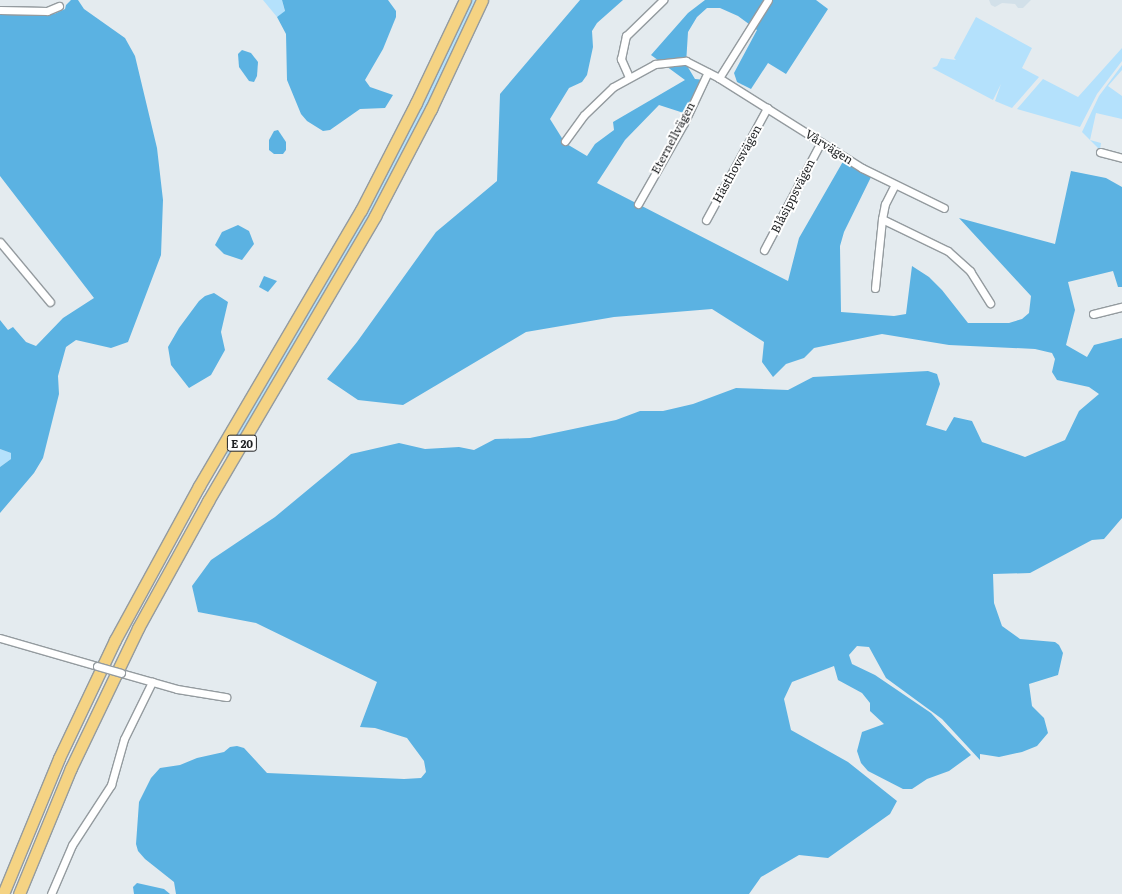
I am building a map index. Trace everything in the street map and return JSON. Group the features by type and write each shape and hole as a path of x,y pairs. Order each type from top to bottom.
{"highway":[{"name":"E 20","path":"3,894 59,758 115,640 199,486 358,216 420,97 465,0"},
{"name":"E 20","path":"19,894 71,768 138,628 204,507 375,216 431,109 482,0"}],"street":[{"path":"629,77 621,59 626,36 663,0"},
{"path":"719,78 768,0"},
{"path":"0,10 47,11 59,6"},
{"name":"Vårvägen","path":"565,141 593,105 629,77 655,64 670,61 686,61 719,78 894,186 944,208"},
{"name":"Eternellvägen","path":"638,204 684,123 708,72"},
{"name":"Hästhovsvägen","path":"706,220 767,108"},
{"name":"Blåsippsvägen","path":"764,250 821,142"},
{"path":"1100,152 1122,158"},
{"path":"875,288 882,219 885,204 894,186"},
{"path":"882,219 948,251 970,271 990,303"},
{"path":"0,242 50,302"},
{"path":"1093,314 1122,307"},
{"path":"0,638 152,682 226,697"},
{"path":"51,894 72,846 110,785 124,739 152,682"}],"shaded area":[{"path":"71,0 78,0 84,9 125,38 135,56 157,148 163,200 161,255 128,342 111,348 76,340 66,347 58,376 59,394 43,458 34,473 0,513 0,467 11,459 11,453 0,449 0,320 8,330 13,327 26,342 36,346 63,318 94,298 0,176 0,12 54,14 65,9 66,5"},
{"path":"263,0 282,0 285,12 277,17"},
{"path":"282,0 388,0 396,11 396,17 383,49 365,80 370,87 393,95 385,108 360,109 330,130 323,131 307,121 301,114 287,80 286,34 277,17 285,11"},
{"path":"469,0 477,0 423,115 360,235 225,464 229,442"},
{"path":"580,0 623,0 597,23 592,31 593,47 587,75 582,82 569,88 550,119 565,143 587,156 595,144 614,130 613,122 685,80 651,55 688,13 705,0 816,0 828,9 786,74 768,63 751,89 737,82 734,73 757,30 738,16 720,8 707,8 697,17 688,32 686,64 695,79 705,80 690,115 659,105 625,140 597,183 788,281 799,238 845,158 872,175 844,232 840,246 841,312 894,316 906,314 912,266 929,277 942,290 968,323 1009,323 1022,319 1029,313 1031,296 959,218 1055,244 1071,171 1106,178 1122,187 1122,287 1118,287 1113,271 1068,282 1075,310 1066,345 1087,357 1094,345 1122,338 1122,518 1104,539 1092,540 1030,573 993,574 994,603 1002,626 1020,639 1055,642 1059,645 1063,653 1058,675 1029,684 1032,706 1044,718 1048,733 1037,746 1022,752 999,757 980,754 980,760 942,719 886,678 869,647 857,646 849,655 852,664 875,675 931,713 971,755 949,771 927,779 912,789 903,789 868,771 861,763 857,751 862,732 884,724 870,711 870,703 862,693 838,680 834,666 792,682 784,699 791,730 848,762 897,801 890,814 828,858 799,855 761,877 749,894 176,894 174,882 145,859 138,851 136,844 139,802 151,778 160,768 180,765 197,758 224,752 230,747 237,746 244,748 267,773 404,779 421,778 426,772 424,761 407,738 375,728 360,727 377,682 256,623 198,612 192,586 211,560 275,517 351,454 399,443 425,449 459,447 474,450 495,439 530,438 616,420 640,411 663,411 693,404 736,388 788,390 813,377 928,371 937,374 940,384 926,425 946,431 954,417 972,421 982,442 1025,457 1065,440 1079,411 1099,394 1089,387 1057,380 1052,372 1055,359 1052,353 1035,349 949,345 882,334 814,348 804,358 786,364 773,377 762,362 764,342 712,309 614,317 526,332 403,405 358,400 327,379 357,342 436,232 497,181 500,94"},
{"path":"989,0 1031,0 1023,8 1018,8 1015,4 1002,3 995,7 991,5"},
{"path":"976,17 1032,48 1022,68 1039,77 1012,108 995,101 1001,84 993,100 932,68 937,66 941,58 956,60 954,58"},
{"path":"1122,48 1122,61 1097,94 1080,127 1017,109 1043,79 1078,97"},
{"path":"242,50 251,53 258,62 257,76 254,82 249,81 239,67 238,54"},
{"path":"1122,65 1122,70 1108,86 1122,96 1122,119 1096,113 1090,140 1082,132 1099,96"},
{"path":"278,130 286,142 286,150 283,154 274,154 269,150 269,140 274,131"},
{"path":"1090,140 1101,143 1100,150"},
{"path":"238,225 249,231 254,244 242,260 224,254 215,245 222,232"},
{"path":"264,276 277,281 268,292 259,287"},
{"path":"214,293 228,302 221,332 225,350 211,375 189,388 171,365 168,347 179,328 199,301 205,296"},
{"path":"0,449 11,453 11,459 0,467"},
{"path":"137,883 164,889 170,894 134,894 133,887"}]}
